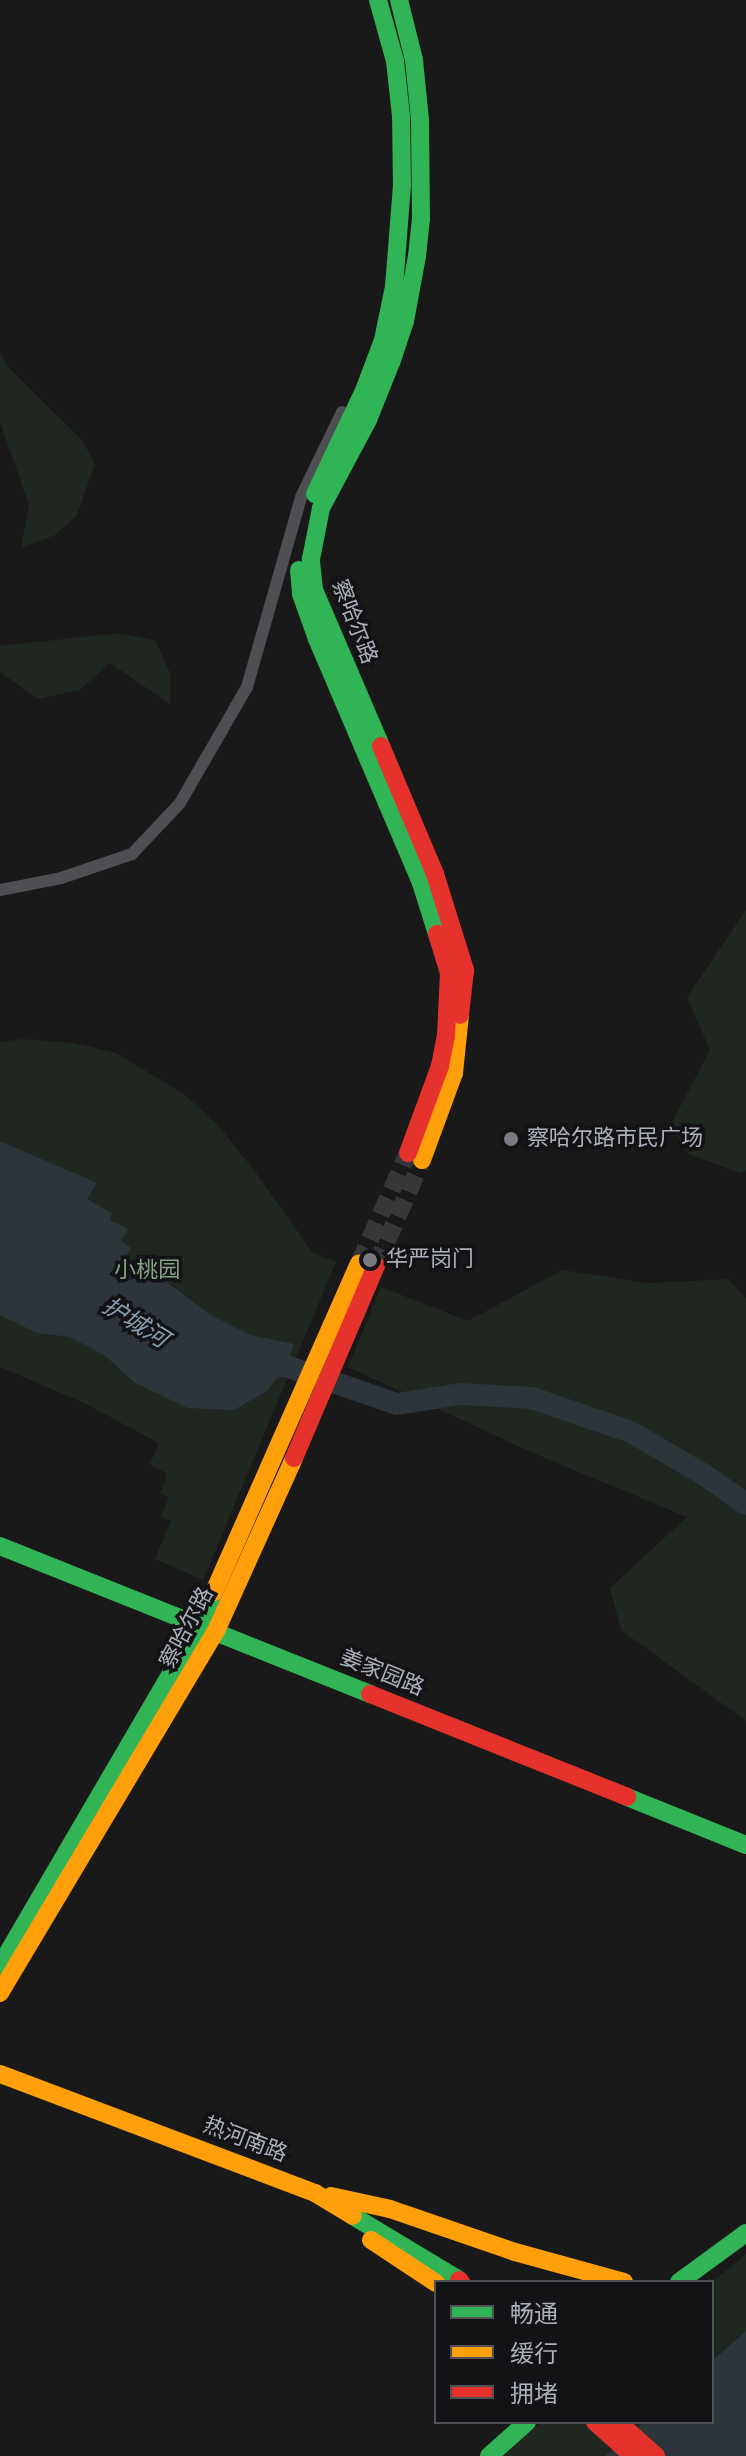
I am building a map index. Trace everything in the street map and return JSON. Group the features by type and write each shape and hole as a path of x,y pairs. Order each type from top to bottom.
{"main road":[{"name":"察哈尔路","path":"361,418 394,287 402,198 400,102 395,61 378,0"},
{"name":"察哈尔路","path":"399,0 414,60 420,120 421,219 405,321 361,418 310,505 301,543 300,576 301,594 317,639 434,917 449,973 446,1036 415,1156"},
{"name":"察哈尔路","path":"0,1993 207,1629 368,1265"},
{"name":"姜家园路","path":"0,1546 746,1845"},
{"name":"察哈尔路","path":"0,1966 207,1629"},
{"name":"热河南路","path":"0,2074 315,2193 458,2280"},
{"name":"热河南路","path":"0,2086 311,2201 434,2282"},
{"path":"315,2193 390,2209 515,2252 617,2280"},
{"path":"682,2280 746,2233"},
{"path":"489,2456 525,2424"},
{"path":"597,2424 633,2456"},
{"path":"620,2424 656,2456"}],"street":[{"path":"0,890 61,878 132,854 180,803 247,687 301,497 342,412 361,418"}],"green space":[{"path":"0,353 8,367 82,440 95,464 77,515 55,535 21,548 29,505 0,422"},
{"path":"119,633 156,641 171,675 170,704 110,663 80,690 38,699 0,672 0,646"},
{"path":"746,910 746,1170 740,1173 689,1154 670,1126 710,1050 687,997"},
{"name":"小桃园","path":"23,1039 74,1043 116,1053 184,1094 216,1123 313,1253 336,1262 203,1580 155,1559 171,1521 161,1517 169,1497 160,1494 167,1474 150,1464 159,1443 82,1402 0,1367 0,1042"},
{"path":"562,1270 648,1283 728,1279 746,1298 746,1721 621,1630 610,1588 687,1517 533,1453 348,1367 381,1287 468,1321"},
{"path":"746,2254 746,2331 714,2359 714,2280"},
{"path":"540,2424 642,2424 605,2456 500,2456"}],"water":[{"name":"护城河","path":"0,1141 97,1183 87,1199 112,1213 110,1220 128,1229 121,1240 131,1248 120,1265 131,1273 138,1261 211,1315 250,1335 294,1344 286,1366 267,1391 234,1410 187,1408 134,1382 104,1355 70,1337 37,1333 0,1315"},
{"path":"746,2331 746,2456 605,2456 642,2424 714,2424 714,2359"}],"waterway":[{"path":"257,1366 286,1366 397,1404 461,1394 532,1398 631,1432 703,1474 746,1504"}],"tunnel":[{"path":"359,1264 408,1153"},
{"path":"376,1266 422,1160"}],"traffic: fast":[{"path":"315,494 365,388 383,340 394,287 402,186 401,116 395,61 378,0"},
{"path":"381,746 314,590 311,559 321,508 368,420 392,360 405,321 417,256 421,219 420,120 414,60 399,0"},
{"path":"299,570 301,594 317,639 421,883 437,934"},
{"path":"0,1546 370,1694"},
{"path":"0,1966 199,1626 214,1592"},
{"path":"627,1797 746,1845"},
{"path":"353,2216 459,2280"},
{"path":"682,2280 746,2233"},
{"path":"489,2456 525,2424"}],"traffic: slow":[{"path":"422,1160 454,1073 460,1015"},
{"path":"214,1592 359,1264"},
{"path":"0,1993 216,1631 294,1458"},
{"path":"0,2074 315,2193 353,2216"},
{"path":"331,2196 390,2209 515,2252 617,2280"},
{"path":"371,2240 434,2282"}],"traffic: jam":[{"path":"381,746 435,874 465,970 460,1015"},
{"path":"408,1153 440,1066 446,1036 449,973 437,934"},
{"path":"294,1458 376,1266"},
{"path":"370,1694 627,1797"},
{"path":"597,2424 633,2456"},
{"path":"620,2424 656,2456"}],"place":[{"name":"察哈尔路市民广场","path":"511,1139"},
{"name":"华严岗门","path":"370,1260"}]}
